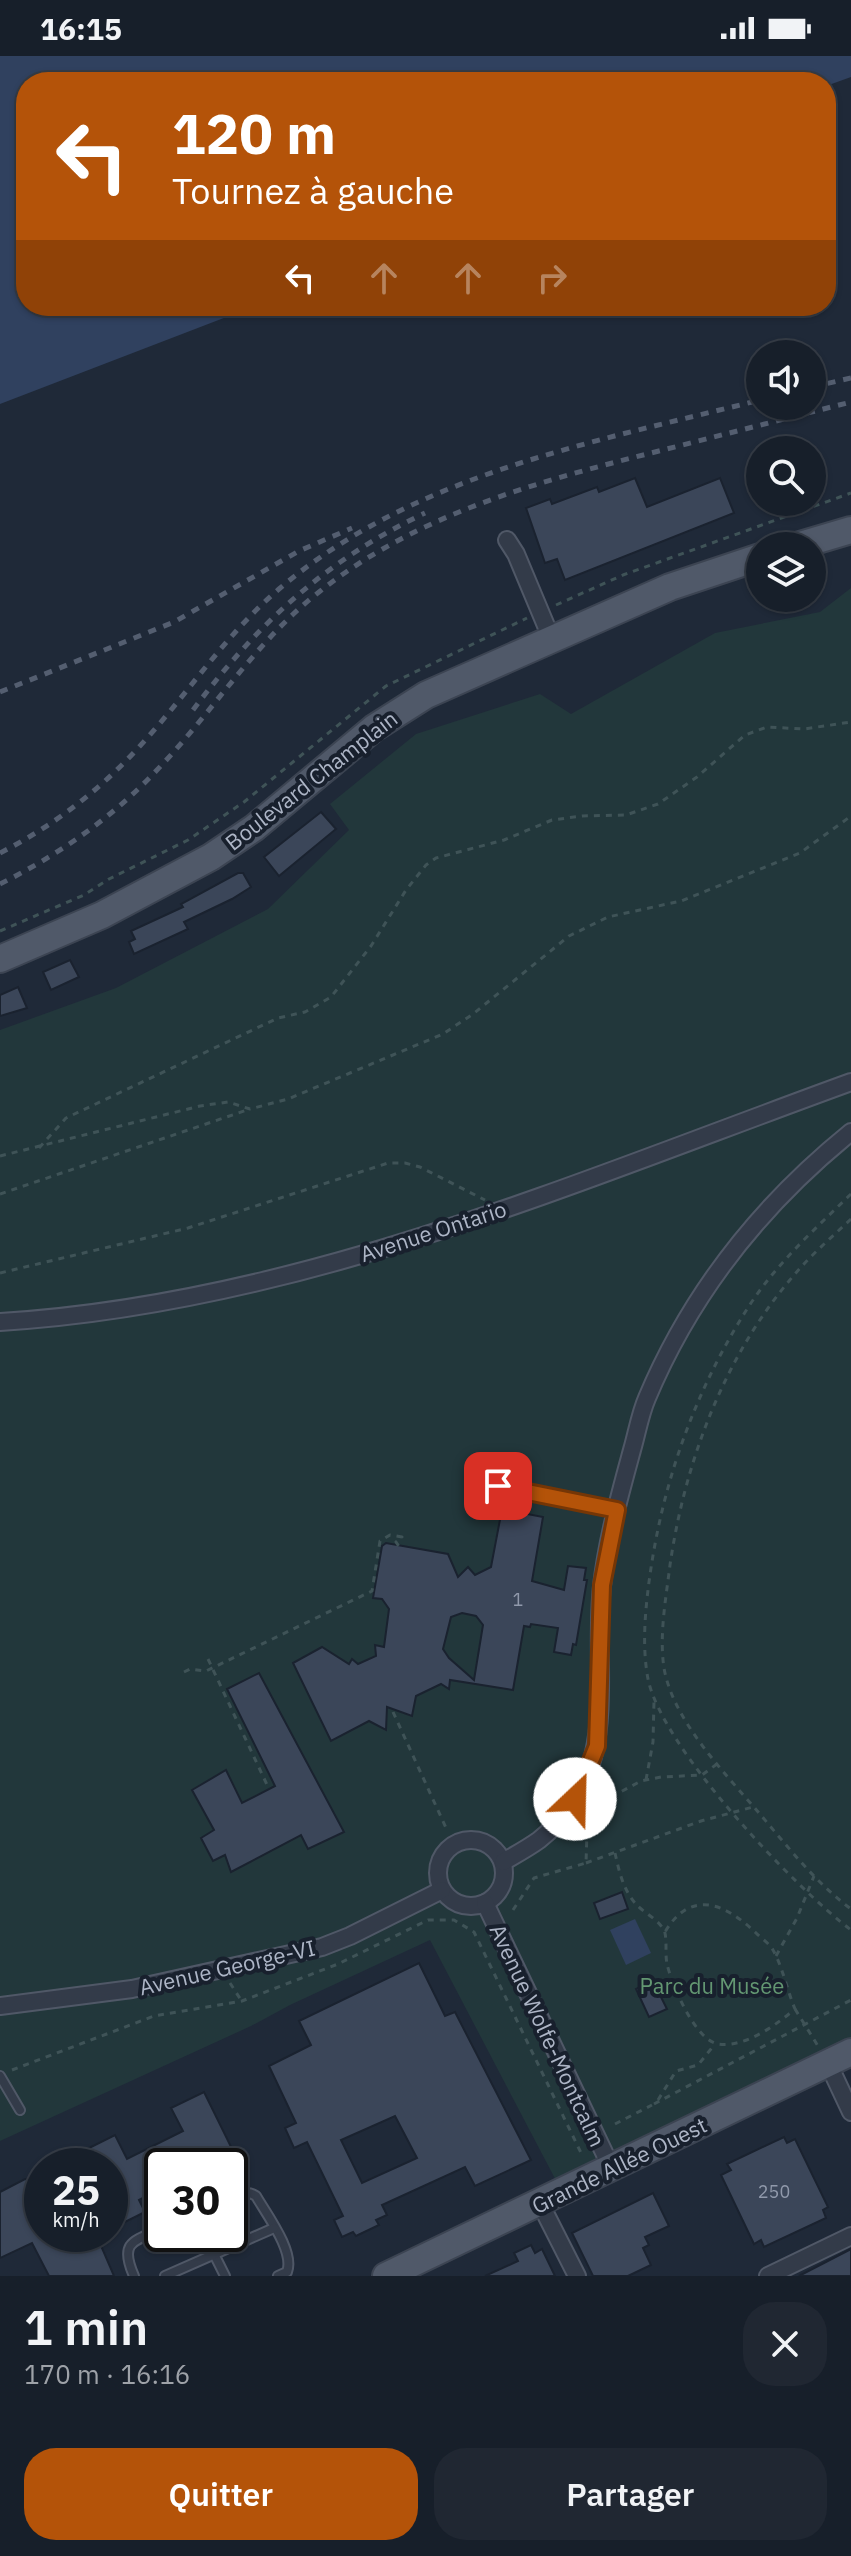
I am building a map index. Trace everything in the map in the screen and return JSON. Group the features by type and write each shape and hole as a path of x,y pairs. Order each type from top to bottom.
{"main road":[{"path":"826,537 851,530"},
{"name":"Boulevard Champlain","path":"0,959 102,915 211,857 254,828 398,710 463,677 670,587 746,562"},
{"name":"Grande Allée Ouest","path":"386,2276 840,2058"}],"street":[{"path":"507,540 516,554 552,640"},
{"name":"Avenue Ontario","path":"0,1322 84,1316 150,1305 326,1264 491,1214 851,1082"},
{"path":"503,1862 538,1840 559,1820 575,1799 597,1746 602,1585 617,1510 646,1400 694,1307 727,1255 809,1165 851,1132"},
{"path":"470,1840 485,1843 496,1851 503,1862 504,1878 498,1893 485,1903 461,1905 442,1890 438,1867 445,1852 453,1845 470,1840"},
{"name":"Avenue George-VI","path":"0,2006 132,1989 322,1947 442,1890"},
{"name":"Avenue Wolfe-Montcalm","path":"485,1903 611,2167"},
{"path":"840,2058 851,2112"},
{"path":"540,2203 577,2276"},
{"path":"768,2276 851,2236"}],"lane":[{"path":"498,1486 617,1510"},
{"path":"0,2076 20,2110"},
{"path":"248,2193 256,2196 291,2263 287,2272 278,2276"},
{"path":"165,2276 274,2228"},
{"path":"134,2276 126,2258 129,2247 144,2237"},
{"path":"214,2254 225,2276"}],"path":[{"path":"39,1148 66,1118 278,1018 305,1012 331,997 371,946 406,890 426,865 436,858 504,840 552,820 626,815 658,804 697,777 745,735 767,727 812,728 851,722"},
{"path":"0,1194 250,1109 288,1099 443,1034 473,1014 569,936 608,917 681,901 800,853 851,816"},
{"path":"0,1156 200,1106 228,1102 250,1109"},
{"path":"0,1273 188,1228 388,1163 420,1167 487,1201 491,1214"},
{"path":"851,1194 790,1254 751,1304 696,1403 661,1512 645,1613 648,1680 679,1743 702,1775 807,1893 851,1930"},
{"path":"851,1219 795,1273 747,1341 699,1442 682,1499 667,1588 664,1667 670,1690 717,1764 814,1876 851,1909"},
{"path":"184,1672 190,1669 206,1671 372,1591 380,1541 390,1535 402,1537 396,1542 400,1548"},
{"path":"208,1659 269,1789"},
{"path":"646,1780 653,1742 655,1697"},
{"path":"393,1712 447,1830"},
{"path":"586,1863 587,1832 600,1803 646,1780 702,1775 717,1764"},
{"path":"513,1910 534,1878 753,1807"},
{"path":"615,1853 626,1891 636,1905 665,1932"},
{"path":"775,1957 797,1918 814,1876"},
{"path":"795,2009 745,2040 715,2044 699,2031 673,1984 665,1952 665,1932 674,1916 696,1905 710,1904 725,1908 745,1922 773,1949 795,2009 806,2025 840,2058"},
{"path":"13,2070 154,2016 242,2001 338,1964 416,1924 441,1918 463,1923 474,1932 584,2160"},
{"path":"221,1970 242,2001"},
{"path":"615,2124 851,2000"},
{"path":"654,2104 661,2098 676,2071 698,2065 715,2044"}],"green space":[{"name":"Parc du Musée","path":"851,588 851,2052 562,2192 430,1940 0,2141 0,1030 116,988 268,909 349,830 330,804 416,734 540,694 571,714 715,633 826,612 826,607"}],"water":[{"path":"0,56 851,56 851,77 836,82 836,72 16,72 16,316 229,316 0,404"},
{"path":"635,1919 651,1953 626,1965 610,1930"}],"building":[{"path":"635,478 647,507 720,478 734,513 565,580 557,559 545,563 526,508 550,499 552,504 597,487 599,492"},
{"path":"321,812 336,829 279,876 264,857"},
{"path":"243,873 251,887 184,922 188,929 134,954 129,942 135,939 131,931 183,907 181,904"},
{"path":"70,960 79,977 51,990 43,972"},
{"path":"18,987 27,1008 0,1016 0,995"},
{"path":"502,1509 543,1517 532,1581 564,1590 568,1566 586,1568 584,1580 587,1580 576,1645 573,1644 571,1655 554,1652 558,1628 531,1624 530,1627 524,1626 513,1690 450,1680 449,1689 441,1684 416,1696 412,1716 387,1707 386,1730 369,1721 331,1741 293,1663 322,1647 349,1664 352,1659 358,1664 376,1656 375,1645 384,1647 389,1609 382,1599 373,1598 382,1546 386,1543 448,1554 458,1577 468,1567 475,1575 491,1567","holes":["462,1613 476,1616 483,1625 474,1680 443,1649 451,1617"]},
{"path":"259,1673 344,1832 308,1849 301,1835 231,1872 225,1855 213,1861 201,1838 214,1830 192,1790 226,1770 242,1803 275,1786 227,1689"},
{"path":"622,1892 628,1909 600,1919 594,1903"},
{"path":"419,1963 445,2016 455,2012 531,2160 475,2186 465,2167 382,2205 387,2215 376,2220 379,2225 356,2236 353,2232 342,2237 334,2220 343,2216 307,2142 294,2148 285,2128 296,2123 269,2066 311,2045 299,2021","holes":["395,2116 417,2158 362,2183 341,2140"]},
{"path":"653,1981 667,2009 649,2017 636,1989"},
{"path":"204,2092 232,2148 149,2148 183,2131 171,2108"},
{"path":"115,2135 122,2148 89,2148"},
{"path":"784,2137 787,2143 795,2139 828,2207 823,2210 826,2218 764,2247 761,2240 754,2244 721,2175 731,2170 727,2164"},
{"path":"144,2150 144,2197 139,2200 144,2212 128,2220 128,2158"},
{"path":"24,2180 24,2247 0,2258 0,2192"},
{"path":"653,2193 669,2226 645,2237 649,2245 643,2248 651,2265 628,2276 593,2276 572,2233"},
{"path":"531,2245 535,2253 542,2249 555,2276 485,2276 518,2261 514,2253"},
{"path":"851,2249 851,2276 799,2276"},
{"path":"37,2252 104,2252 114,2276 49,2276"}],"railway":[{"path":"826,384 851,378"},
{"path":"0,884 43,861 103,820 177,748 254,655 296,612 356,565 395,542 436,522 520,490 607,464 851,402"},
{"path":"0,853 57,819 108,778 157,727 259,607 332,550 388,517 508,467 746,403"},
{"path":"193,710 243,649 296,596 356,551 425,513"},
{"path":"0,692 174,622 299,551 352,528"}],"route":[{"path":"498,1486 617,1510 602,1585 597,1746 575,1799"}]}
